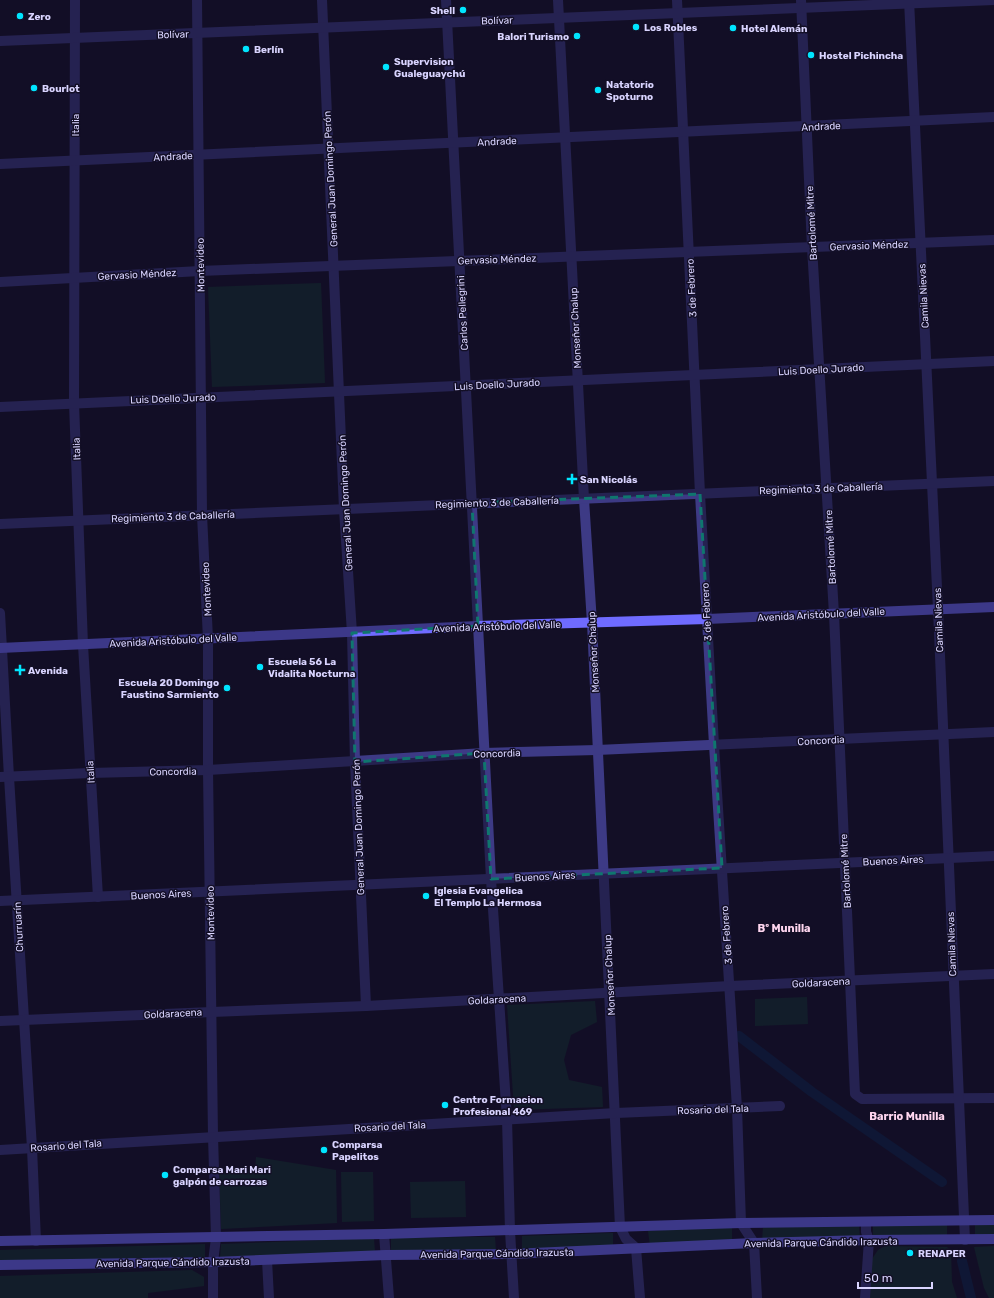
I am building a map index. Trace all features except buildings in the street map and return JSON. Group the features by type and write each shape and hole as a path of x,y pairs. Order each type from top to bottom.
{"main road":[{"name":"Avenida Aristóbulo del Valle","path":"1,648 478,626 707,619 994,607"},
{"name":"Avenida Parque Cándido Irazusta","path":"0,1241 216,1238 510,1231 741,1223 994,1220"},
{"name":"Avenida Parque Cándido Irazusta","path":"0,1265 214,1262 386,1255 511,1254 754,1243 994,1239"}],"street":[{"name":"Italia","path":"75,0 74,403 83,644 98,897"},
{"name":"Montevideo","path":"197,0 196,33 202,515 208,639 208,770 213,1136 216,1238 213,1298"},
{"name":"General Juan Domingo Perón","path":"322,0 344,509 352,632 355,762 366,1006"},
{"name":"Carlos Pellegrini","path":"446,0 484,753 507,1119 510,1231 514,1298"},
{"name":"Monseñor Chalup","path":"558,0 584,499 592,623 597,750 616,1113 620,1227"},
{"name":"3 de Febrero","path":"677,0 700,494 737,1108 741,1223"},
{"name":"Bolívar","path":"0,41 678,13 802,4 994,0"},
{"name":"Camila Nievas","path":"909,2 938,609 942,734 965,1240"},
{"name":"Bartolomé Mitre","path":"802,4 812,247 834,614 855,1094 862,1099 958,1099"},
{"name":"Andrade","path":"0,164 994,117"},
{"name":"Gervasio Méndez","path":"0,282 200,271 994,240"},
{"name":"Luis Doello Jurado","path":"0,406 994,361"},
{"name":"Regimiento 3 de Caballería","path":"0,524 994,481"},
{"name":"Churruarín","path":"0,613 4,777 16,900 32,1148 36,1241"},
{"name":"Concordia","path":"4,777 208,770 484,753 597,750 994,732"},
{"name":"Buenos Aires","path":"0,901 994,856"},
{"name":"Goldaracena","path":"0,1021 366,1006 610,994 730,986 994,974"},
{"path":"958,1099 994,1098"},
{"name":"Rosario del Tala","path":"0,1150 507,1119 780,1106"},
{"path":"865,1298 869,1240 866,1232 866,1222"},
{"path":"741,1223 754,1243 757,1298"},
{"path":"620,1227 626,1239 636,1248 640,1298"},
{"path":"384,1234 389,1298"},
{"path":"267,1260 269,1298"}],"highlighted area":[{"path":"700,494 722,868 491,879 484,753 355,762 352,633 478,626 472,503"}],"green space":[{"path":"321,283 325,383 212,387 208,287"},
{"path":"807,997 808,1024 755,1026 755,999"},
{"path":"595,1001 597,1022 571,1035 564,1060 569,1080 602,1087 603,1107 514,1110 507,1005"},
{"path":"256,1157 336,1170 337,1223 221,1229 219,1170 255,1171"},
{"path":"341,1172 373,1172 374,1221 342,1222"},
{"path":"465,1181 466,1217 411,1218 410,1182"},
{"path":"975,1223 994,1223 994,1236 975,1237"},
{"path":"947,1225 947,1236 873,1238 873,1226"},
{"path":"732,1226 732,1242 650,1246 648,1231"},
{"path":"859,1226 860,1238 762,1241 763,1227"},
{"path":"613,1233 613,1248 522,1251 522,1236"},
{"path":"495,1237 496,1251 391,1252 391,1238"},
{"path":"374,1238 375,1253 220,1258 221,1244"},
{"path":"205,1244 205,1259 0,1266 0,1250"},
{"path":"885,1246 947,1247 951,1251 952,1282 957,1298 870,1298 872,1259 878,1250"},
{"path":"994,1246 994,1298 989,1298 984,1288 974,1247"},
{"path":"192,1270 204,1277 204,1286 148,1293 148,1298 0,1298 0,1276"}],"waterway":[{"path":"739,1036 812,1092 942,1182"},
{"path":"962,1261 971,1298"}],"place":[{"name":"Shell","path":"463,10"},
{"name":"Zero","path":"20,16"},
{"name":"Los Robles","path":"636,27"},
{"name":"Hotel Alemán","path":"733,28"},
{"name":"Balori Turismo","path":"577,36"},
{"name":"Berlín","path":"246,49"},
{"name":"Hostel Pichincha","path":"811,55"},
{"name":"Supervision Gualeguaychú","path":"386,67"},
{"name":"Bourlot","path":"34,88"},
{"name":"Natatorio Spoturno","path":"598,90"},
{"name":"San Nicolás","path":"572,479"},
{"name":"Escuela 56 La Vidalita Nocturna","path":"260,667"},
{"name":"Avenida","path":"20,670"},
{"name":"Escuela 20 Domingo Faustino Sarmiento","path":"227,688"},
{"name":"Iglesia Evangelica El Templo La Hermosa","path":"426,896"},
{"name":"Centro Formacion Profesional 469","path":"445,1105"},
{"name":"Comparsa Papelitos","path":"324,1150"},
{"name":"Comparsa Mari Mari galpón de carrozas","path":"165,1175"},
{"name":"RENAPER","path":"910,1253"}],"district":[{"name":"Bº Munilla","path":"784,928"},
{"name":"Barrio Munilla","path":"907,1116"}]}
